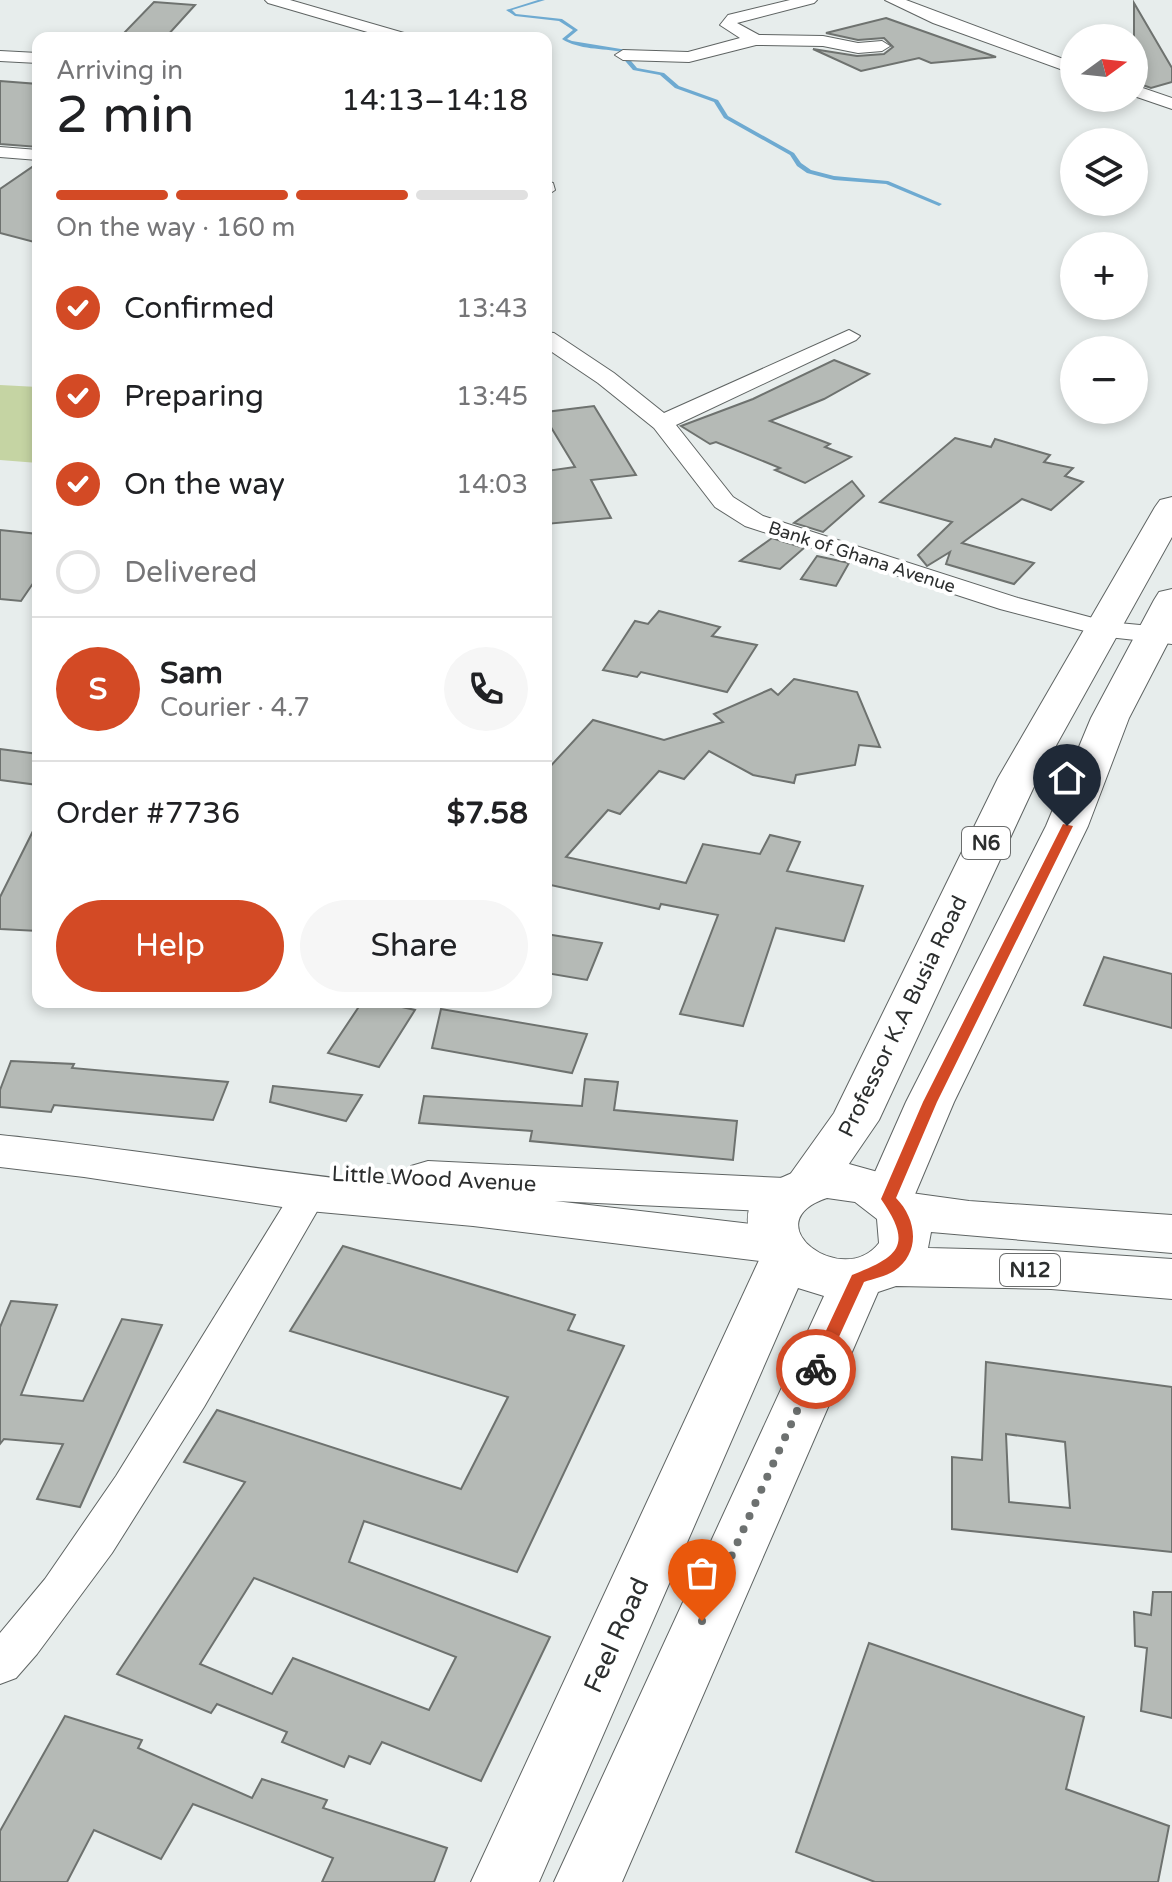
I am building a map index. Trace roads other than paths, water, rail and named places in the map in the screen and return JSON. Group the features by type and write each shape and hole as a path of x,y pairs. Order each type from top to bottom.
{"main road":[{"name":"Professor K.A Busia Road","path":"797,1189 855,1120 1018,778 1172,507"},
{"path":"893,1204 930,1102 1067,826 1110,718 1162,636 1172,600"},
{"path":"588,1882 665,1703 873,1273 900,1255 906,1240 906,1225 893,1204 875,1190 851,1182 797,1189"},
{"name":"N6","path":"781,1251 771,1219 797,1189"},
{"name":"N12","path":"893,1204 969,1219 1172,1234"},
{"path":"781,1251 818,1275 873,1273"},
{"name":"Feel Road","path":"505,1882 781,1251"},
{"name":"N12","path":"873,1273 1051,1270 1172,1279"}],"street":[{"path":"273,0 384,32"},
{"path":"756,40 728,25 733,18 809,0"},
{"path":"893,0 938,20 1060,64"},
{"path":"623,55 689,57 730,44 756,40 823,41 858,48 882,46"},
{"path":"0,56 32,58"},
{"path":"1148,95 1172,104"},
{"path":"0,152 32,155"},
{"path":"662,423 849,336"},
{"name":"Bank of Ghana Avenue","path":"552,342 606,378 662,423 724,502 754,521 969,592 1101,628 1162,636"},
{"name":"Little Wood Avenue","path":"0,1151 84,1160 309,1194 473,1209 781,1251"},
{"name":"Little Wood Avenue","path":"84,1160 607,1189 797,1189"},
{"path":"0,1664 32,1631 99,1538 214,1357 309,1194"}],"waterway":[{"path":"543,0 508,10 515,15 560,20 576,30 564,39 570,42 625,51 623,55 635,69 662,74 677,87 716,101 726,117 792,154 809,171 834,178 886,182 939,204"}]}
